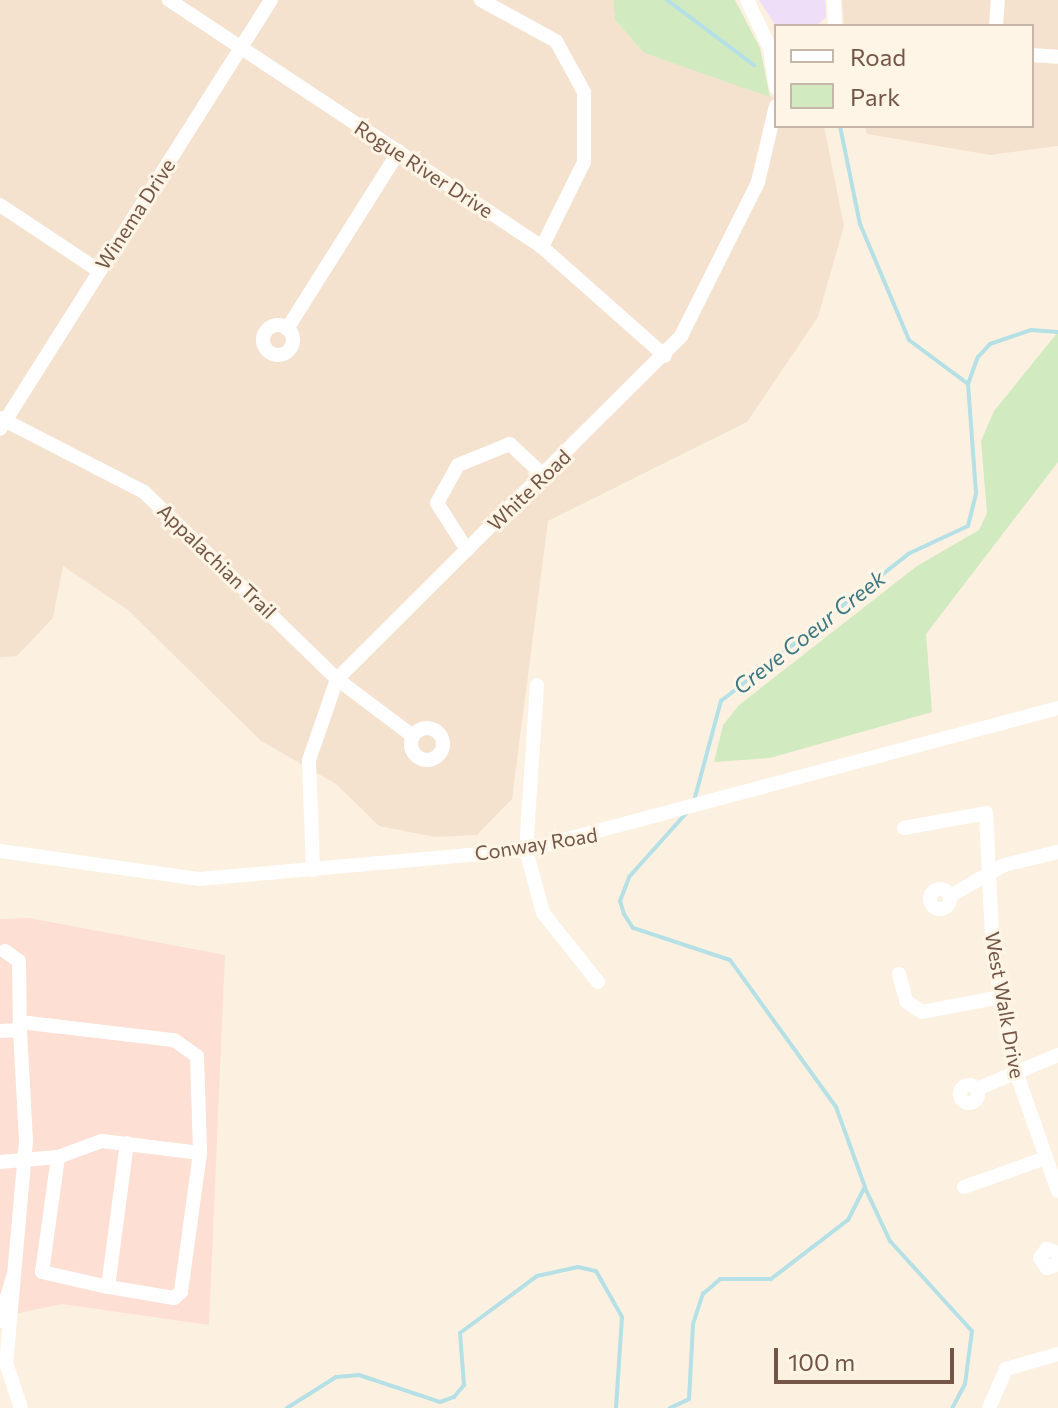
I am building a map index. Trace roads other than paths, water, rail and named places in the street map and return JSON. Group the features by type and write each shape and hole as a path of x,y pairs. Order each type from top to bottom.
{"street":[{"name":"Rogue River Drive","path":"169,0 542,247 665,356"},
{"name":"Winema Drive","path":"1,423 271,0"},
{"path":"481,0 556,41 584,92 584,162 542,247"},
{"path":"747,0 773,47"},
{"path":"834,0 835,24"},
{"path":"996,24 998,0"},
{"path":"1034,55 1058,57"},
{"name":"White Road","path":"313,870 309,760 337,679 665,356 703,299 758,182 774,114"},
{"path":"287,329 399,151"},
{"path":"0,205 98,270"},
{"name":"Appalachian Trail","path":"1,423 113,473 171,513 337,679 413,736"},
{"path":"467,550 437,503 458,465 510,444 543,475"},
{"path":"537,685 526,850 543,913 598,982"},
{"name":"Conway Road","path":"0,851 162,877 313,870 526,850 630,827 1058,708"},
{"name":"West Walk Drive","path":"904,828 986,813 988,874 1001,997 1016,1072 1058,1191"},
{"path":"950,896 988,874 1058,852"},
{"path":"5,951 19,961 27,1161 6,1363 21,1408"},
{"path":"899,974 906,1001 922,1012 1001,997"},
{"path":"0,1031 20,1026 187,1046 201,1070 200,1153 181,1292 174,1298 42,1272 58,1157"},
{"path":"977,1089 1058,1055"},
{"path":"0,1162 58,1157 86,1144 127,1143 200,1153"},
{"path":"108,1287 127,1143"},
{"path":"964,1187 1046,1158"},
{"path":"1058,1253 1047,1249 1040,1258 1047,1268 1058,1264"},
{"path":"0,1321 14,1273"},
{"path":"989,1408 1000,1375 1030,1361 1058,1354"}],"waterway":[{"path":"667,0 754,65"},
{"path":"840,128 860,224 909,340 968,384"},
{"name":"Creve Coeur Creek","path":"694,801 721,701 910,553 968,526 976,493 968,384 978,357 990,344 1031,330 1058,332"},
{"name":"Creve Coeur Creek","path":"670,1408 689,1399 693,1324 703,1294 720,1279 771,1279 848,1220 865,1187 836,1107 730,960 633,928 624,914 620,901 629,877 690,809"},
{"path":"865,1188 890,1241 972,1331 965,1384 952,1408"},
{"name":"Creve Coeur Creek","path":"287,1408 336,1377 359,1375 440,1402 454,1397 464,1385 460,1333 537,1276 578,1267 596,1271 622,1317 616,1408"}]}
